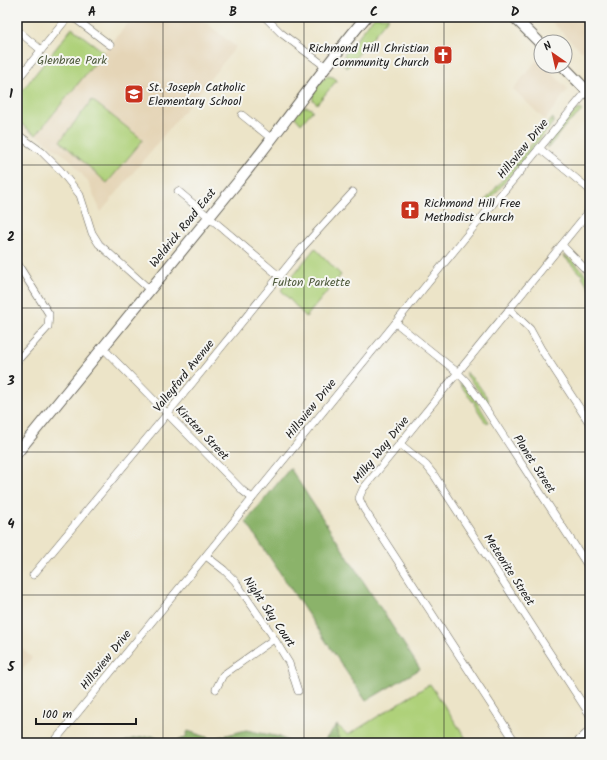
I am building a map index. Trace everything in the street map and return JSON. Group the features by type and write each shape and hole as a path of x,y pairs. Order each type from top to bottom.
{"street":[{"path":"17,80 68,17"},
{"path":"73,17 110,45"},
{"path":"265,17 281,33 326,67"},
{"name":"Weldrick Road East","path":"17,453 272,139 366,17"},
{"path":"514,17 533,36"},
{"path":"17,30 41,50"},
{"path":"570,74 588,92"},
{"name":"Hillsview Drive","path":"53,743 539,148 588,92"},
{"path":"242,115 272,139"},
{"path":"17,134 42,152 60,170 80,195 92,233 99,244 150,290"},
{"path":"539,148 590,190"},
{"path":"178,191 279,276"},
{"name":"Valleyford Avenue","path":"33,575 167,414 302,248 354,192"},
{"name":"Milky Way Drive","path":"516,743 361,504 359,498 363,489 590,210"},
{"path":"562,244 590,274"},
{"path":"17,263 49,314 48,327 17,361"},
{"path":"509,309 530,329 541,349 590,424"},
{"name":"Planet Street","path":"396,323 466,381 480,400 590,569"},
{"name":"Kirsten Street","path":"103,348 243,491 252,498"},
{"name":"Meteorite Street","path":"400,444 426,465 434,476 590,715"},
{"name":"Night Sky Court","path":"206,556 235,581 289,663 298,691"},
{"path":"216,688 223,675 274,639"},
{"path":"576,743 590,730"}],"shaded area":[{"name":"St. Joseph Catholic Elementary School","path":"133,17 199,17 236,47 101,212 88,182 70,159 36,135"},
{"path":"547,17 590,17 590,45 582,52 573,43 573,34 564,34"},
{"path":"533,65 533,74 553,74 568,89 545,120 513,89"},
{"path":"17,643 32,658 17,676"}],"green space":[{"path":"374,17 389,17 347,68 342,62 345,53"},
{"name":"Glenbrae Park","path":"72,28 104,52 36,135 17,121 17,97"},
{"path":"328,76 337,80 317,104 313,100 315,90 322,80"},
{"path":"92,100 143,140 107,183 60,141"},
{"path":"304,107 308,107 313,110 301,124 295,117"},
{"path":"580,109 582,111 564,127 549,147 547,147 561,125"},
{"path":"553,118 553,123 485,206 481,206"},
{"name":"Fulton Parkette","path":"315,248 341,275 306,317 281,290"},
{"path":"563,255 566,256 586,275 590,282 590,289 582,276 583,275 581,273 580,274"},
{"path":"466,372 477,383 489,400 487,402 467,376"},
{"path":"459,383 463,385 471,394 489,422 486,423 474,404 474,401 473,402"},
{"path":"290,468 420,669 366,701 246,522"},
{"path":"430,684 469,743 339,743 337,725 348,735"},
{"path":"337,725 339,743 322,743"},
{"path":"246,730 280,737 291,743 171,743 185,738 188,731 212,739"},
{"path":"152,736 168,743 122,743 132,739"}],"place":[{"name":"Richmond Hill Christian Community Church","path":"443,55"},
{"name":"St. Joseph Catholic Elementary School","path":"134,94"},
{"name":"Richmond Hill Free Methodist Church","path":"410,210"}]}
